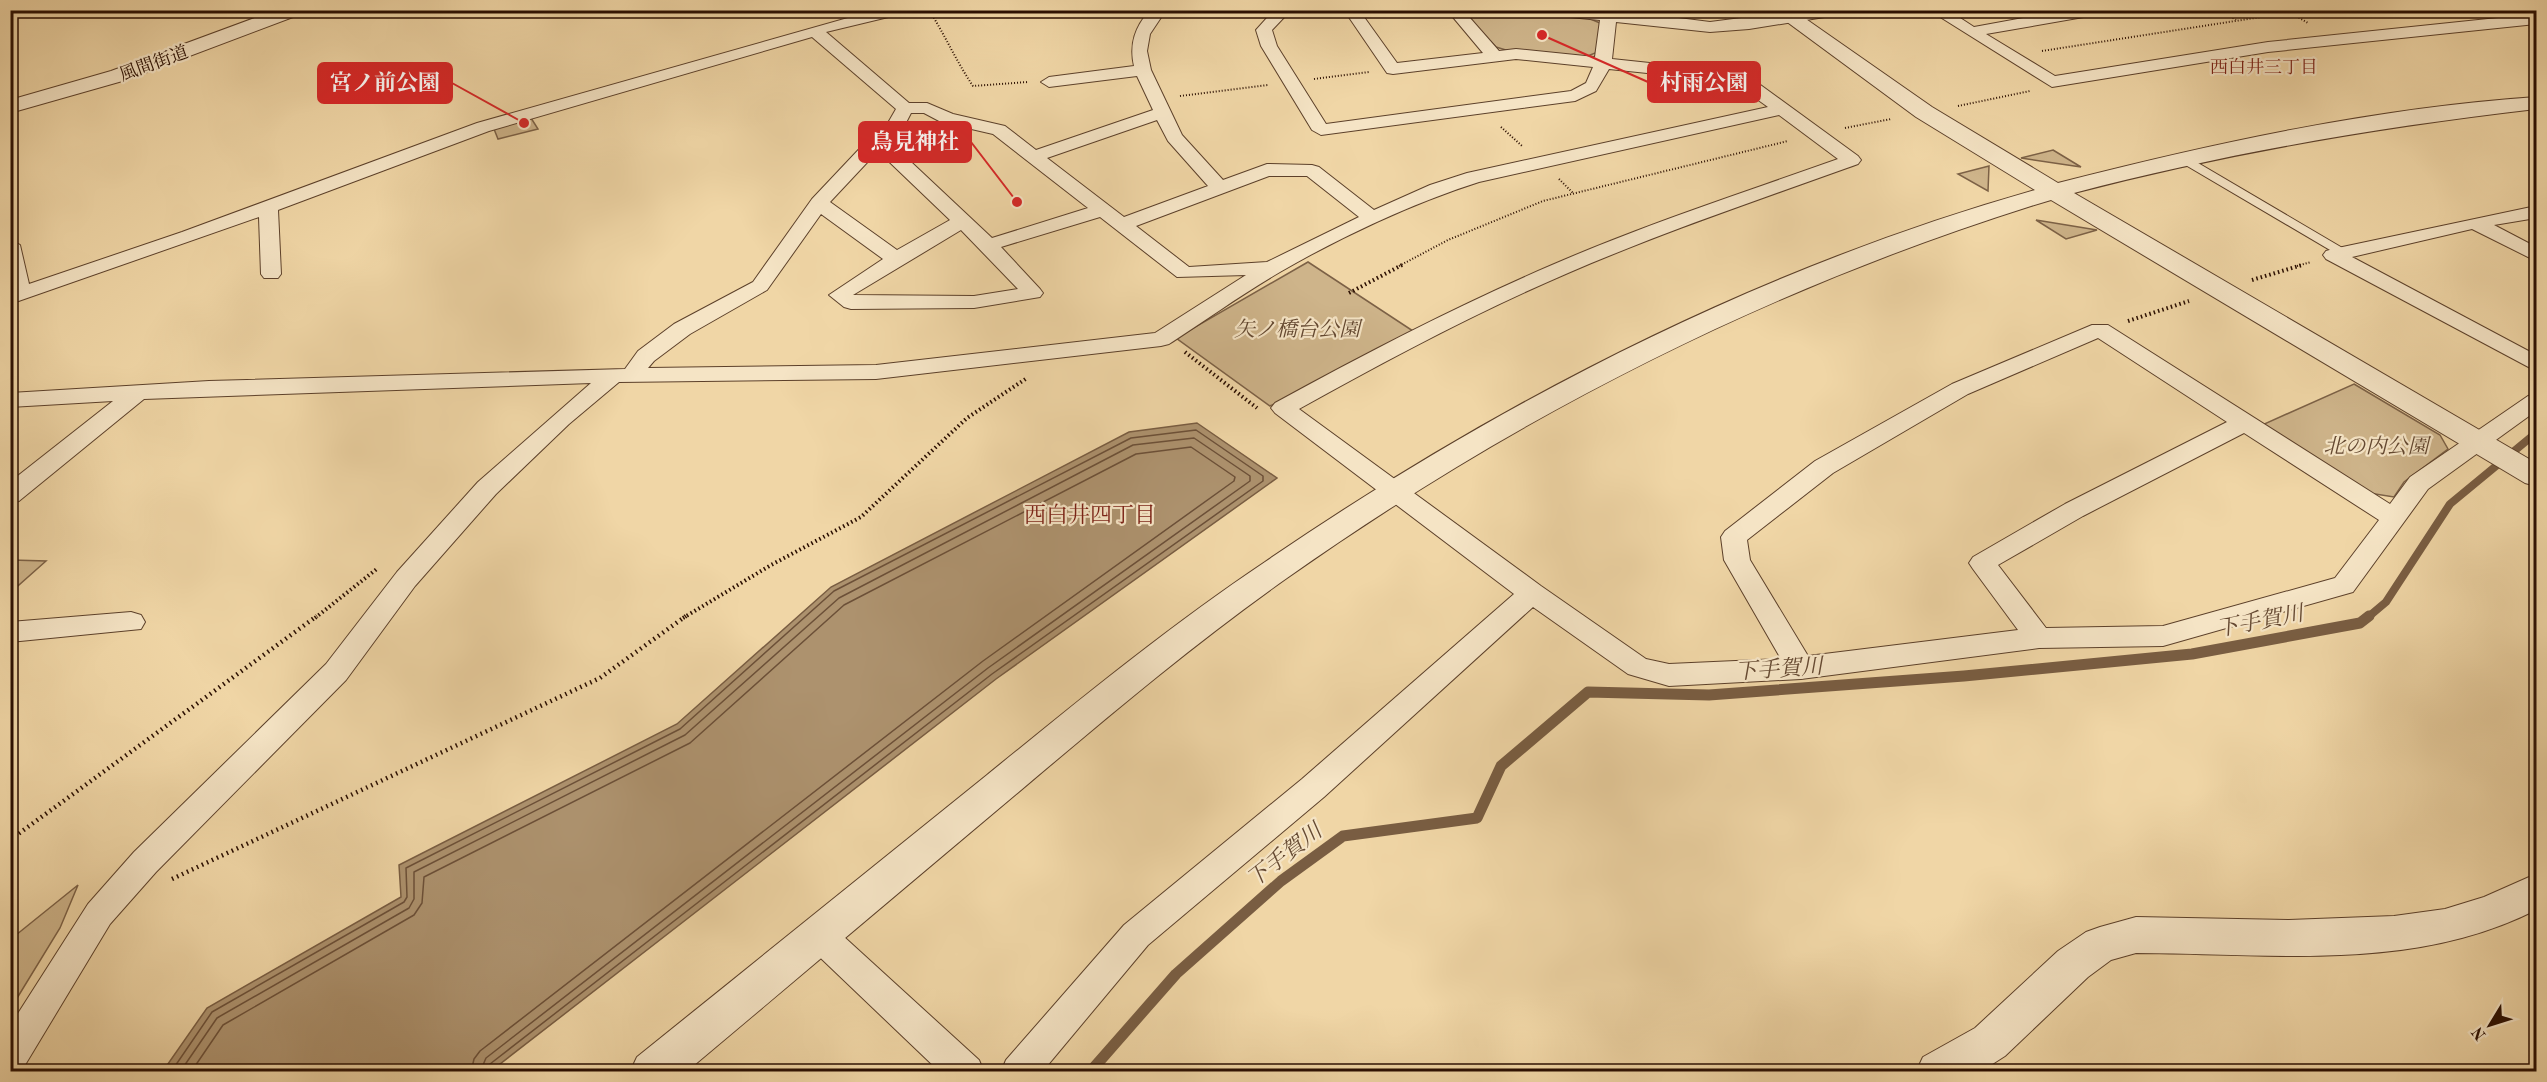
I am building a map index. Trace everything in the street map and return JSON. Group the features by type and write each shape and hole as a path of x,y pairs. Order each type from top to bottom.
{"street":[{"name":"風間街道","path":"10,107 96,84 147,67 294,10"},
{"path":"10,245 16,296 268,208 483,127 900,10"},
{"path":"1159,10 1149,20 1142,34 1139,51 1143,70 1174,138 1219,187"},
{"path":"1284,10 1264,30 1269,46 1321,130 1558,100 1591,88 1598,78 1602,62 1609,14"},
{"path":"1351,10 1394,69 1494,55 1536,55 1738,77 1852,160 1690,219 1523,285 1414,336 1283,408 1532,592 1638,667 1669,675 1707,675 1801,668 2039,638 2163,636 2344,585 2419,483 2482,443 2536,401"},
{"path":"1454,10 1494,55"},
{"path":"1550,10 1609,14 1710,27 1785,14 1837,10"},
{"path":"1936,10 2052,82 2268,47 2536,19"},
{"path":"1972,32 2095,10"},
{"path":"1785,14 1924,112 2054,192 2531,472"},
{"path":"815,32 905,108 927,108 947,118 999,130 1184,273 1273,267"},
{"path":"1049,82 1143,70"},
{"path":"652,1071 1190,632 1396,492 1470,445 1580,383 1745,302 1840,264 2054,192 2185,160 2297,137 2536,103"},
{"path":"884,147 905,108"},
{"path":"10,400 209,388 623,375 876,372 1161,339 1273,267 1437,189 1474,177 1782,109"},
{"path":"1034,157 1164,112"},
{"path":"10,1058 99,914 129,879 336,672 406,579 487,488 561,419 682,329 760,286 819,203 869,149 884,147"},
{"path":"884,147 963,221 988,245 1033,293 974,302 851,303 839,295 963,221"},
{"path":"1122,225 1268,170 1312,171 1372,218"},
{"path":"819,203 896,259"},
{"path":"268,208 271,274"},
{"path":"988,245 1103,210"},
{"path":"2338,254 2475,223 2536,212"},
{"path":"2475,223 2536,255"},
{"path":"2338,254 2536,364"},
{"path":"1801,668 1737,560 1734,537 1824,467 1960,389 2100,330 2394,518"},
{"path":"10,495 136,394"},
{"path":"2039,638 1982,563 2074,510 2244,423"},
{"path":"1019,1071 1136,935 1312,788 1532,592"},
{"path":"10,632 131,622"},
{"path":"1938,1071 1990,1042 2046,987 2100,945 2136,935 2366,937 2427,930 2485,916 2536,891"},
{"path":"819,936 966,1071"}],"lane":[{"path":"2185,160 2338,254"}],"path":[{"path":"929,10 942,30 953,57 973,86 1049,82"},
{"path":"2220,10 2237,20"},
{"path":"2010,56 2306,10"},
{"path":"1954,106 2053,86 2052,82"},
{"path":"1349,293 1448,240 1512,212 1574,193 1817,134 1898,117"},
{"path":"1563,182 1574,193"},
{"path":"2245,282 2338,254"},
{"path":"2100,330 2196,298"},
{"path":"1184,351 1261,411"},
{"path":"169,881 600,678 681,619 771,565 861,517 967,418 1046,366 1049,352"},
{"path":"10,840 327,609 387,561"}],"green space":[{"path":"1532,10 1568,13 1584,17 1600,23 1598,52 1585,57 1509,51 1496,47 1462,11"},
{"path":"531,118 538,129 498,139 494,129"},
{"path":"2053,150 2081,167 2021,158"},
{"path":"1989,166 1988,191 1958,174"},
{"path":"2036,220 2097,230 2066,239"},
{"name":"矢ノ橋台公園","path":"1308,262 1413,331 1270,406 1176,338"},
{"name":"北の内公園","path":"2354,384 2440,435 2448,449 2404,482 2394,497 2369,493 2262,425"},
{"path":"11,560 46,561 11,592"},
{"path":"78,885 60,928 11,1008 11,939"}],"water":[{"path":"1197,423 1277,478 996,679 491,1071 163,1071 207,1008 401,897 399,865 677,724 831,587 1129,432"}],"waterway":[{"name":"下手賀川","path":"2367,618 2386,602 2450,504 2536,433"},
{"name":"下手賀川","path":"1090,1072 1176,974 1281,881 1343,836 1477,818 1501,766 1588,692 1709,695 1964,676 2192,654 2360,623 2369,616"}],"place":[{"name":"村雨公園","path":"1542,35"},
{"name":"宮ノ前公園","path":"524,123"},
{"name":"鳥見神社","path":"1017,202"}],"district":[{"name":"西白井三丁目","path":"2264,68"},
{"name":"西白井四丁目","path":"1090,516"}]}
